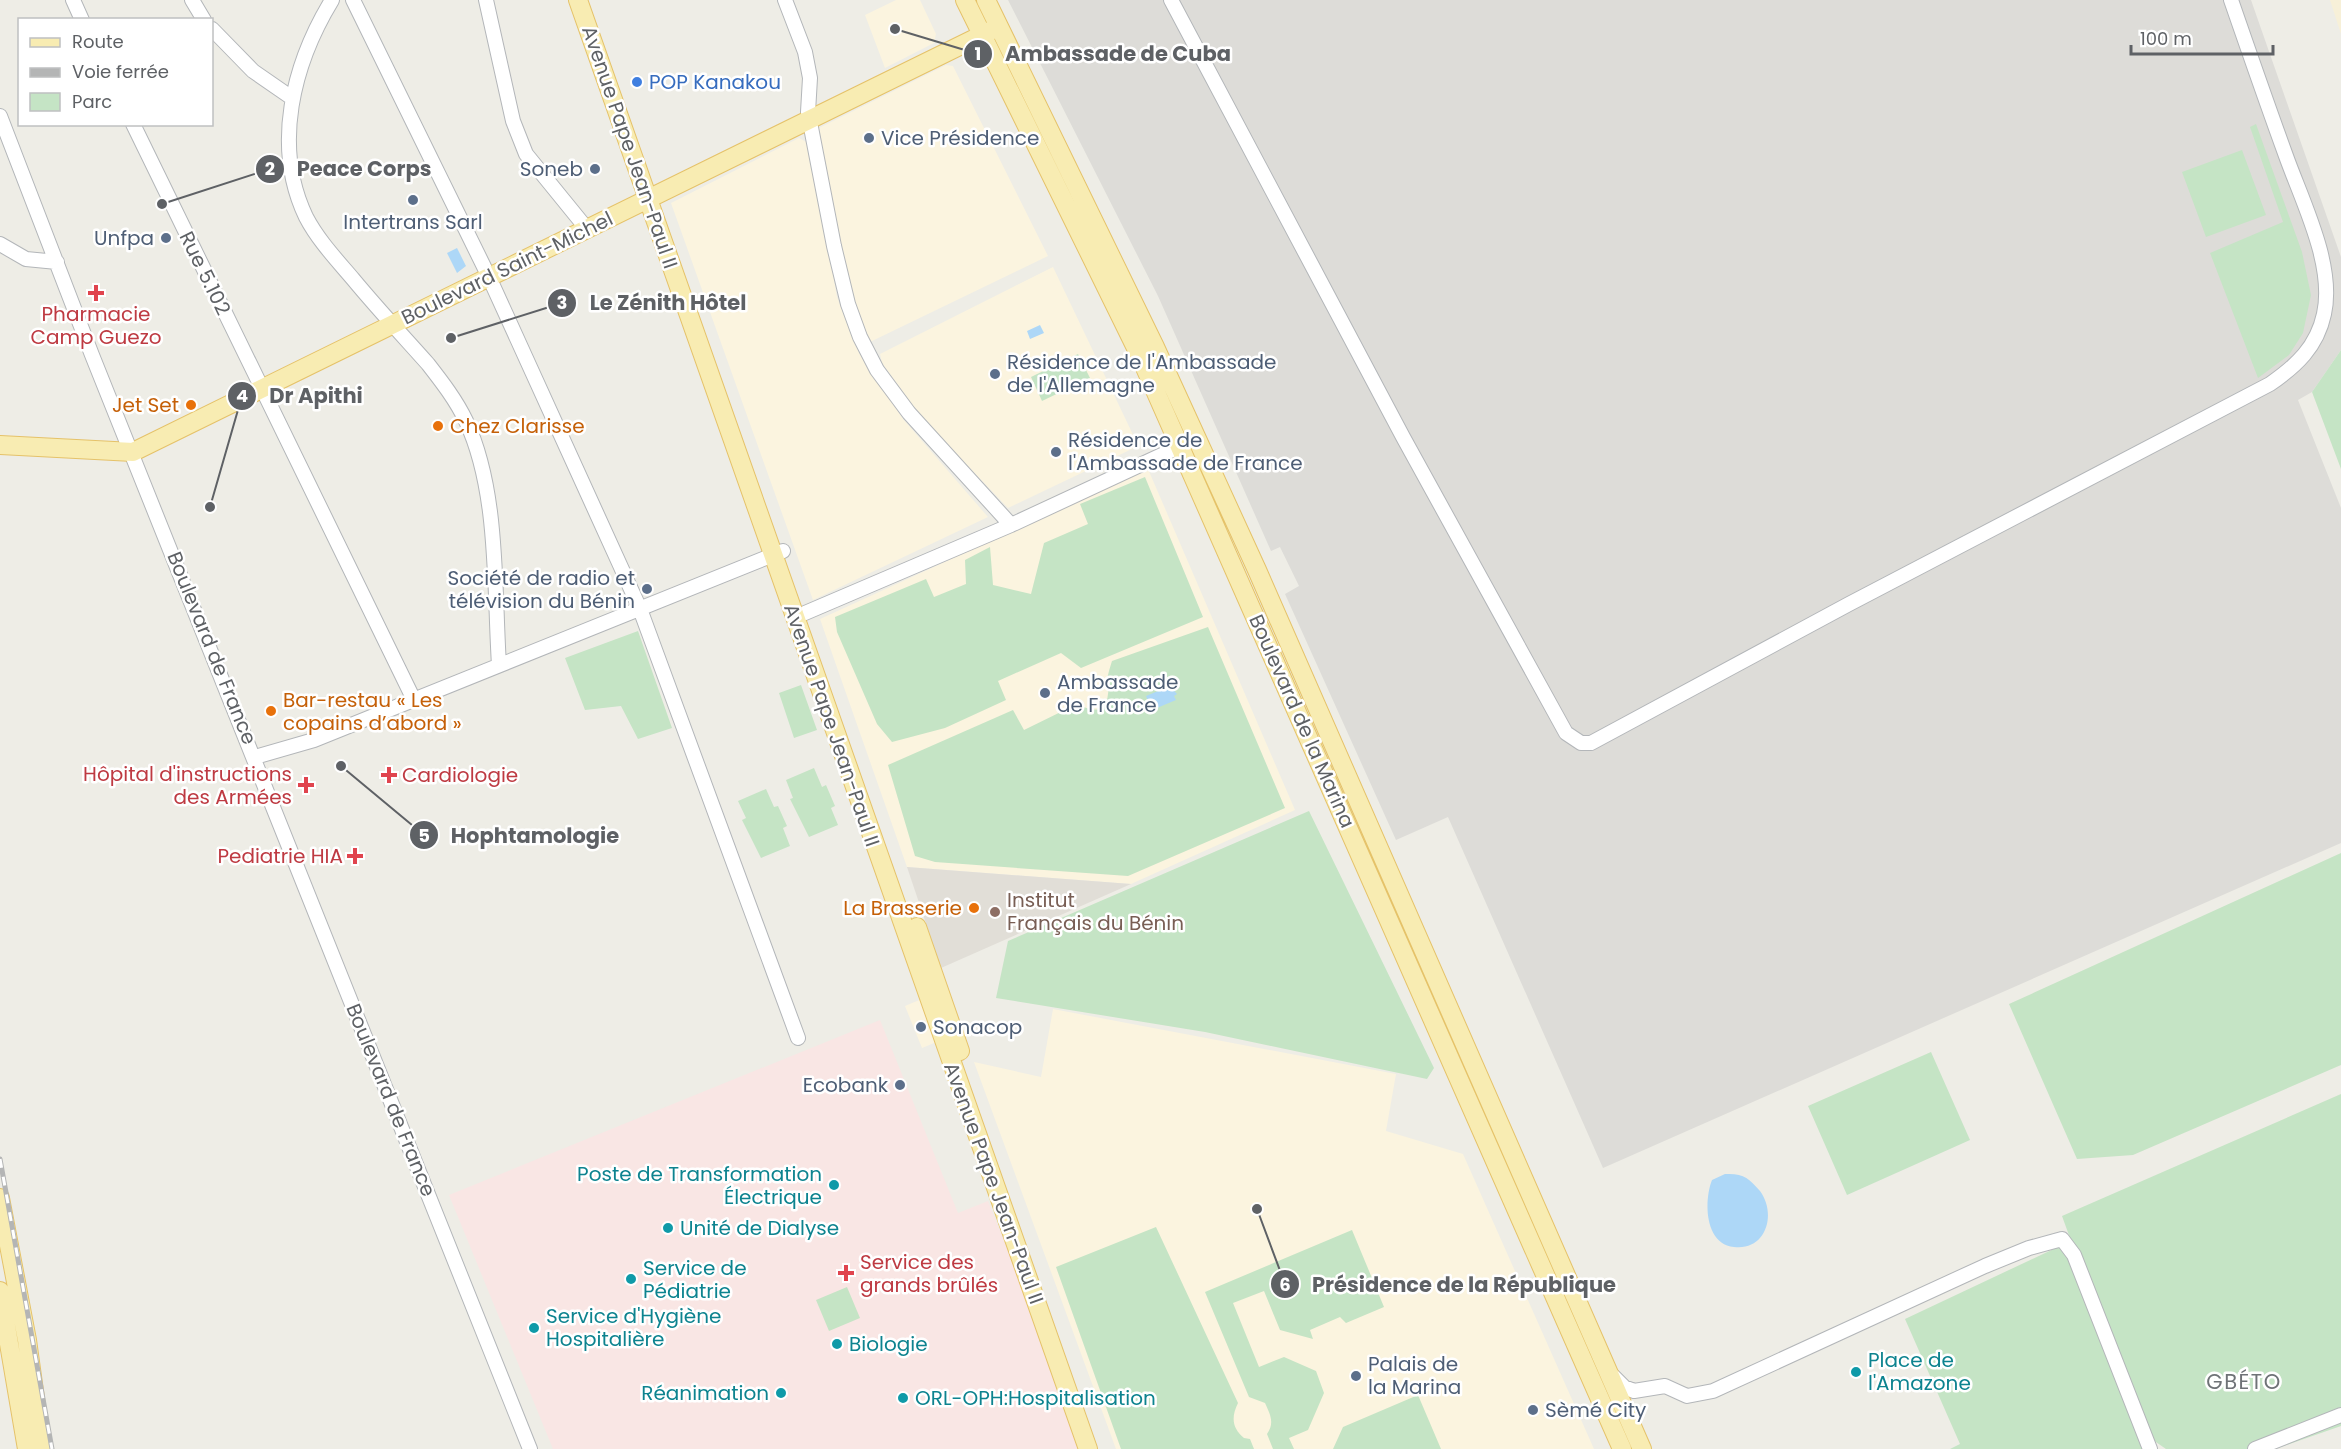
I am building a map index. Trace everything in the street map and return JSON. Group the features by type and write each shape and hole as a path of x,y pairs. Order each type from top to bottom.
{"main road":[{"name":"Avenue Pape Jean-Paul II","path":"578,0 654,196"},
{"name":"Avenue Pape Jean-Paul II","path":"590,0 654,196 778,553 962,1075 1099,1449"},
{"name":"Boulevard de la Marina","path":"965,0 1139,354 1478,1098 1506,1141 1642,1449"},
{"name":"Boulevard de la Marina","path":"986,0 1155,347 1247,548 1478,1098 1487,1142 1622,1449"},
{"name":"Boulevard Saint-Michel","path":"0,445 133,452 1000,27"},
{"name":"Avenue Pape Jean-Paul II","path":"778,553 805,613 1088,1449"},
{"path":"1487,1142 1506,1141"},
{"path":"0,1198 27,1340 42,1449"},
{"path":"0,1291 2,1316 27,1449"}],"street":[{"path":"73,0 81,18"},
{"path":"192,0 203,18"},
{"path":"332,0 306,52 292,98 290,158 296,188 306,216 329,252 445,386 466,422 476,450 491,530 499,665"},
{"path":"353,0 489,277 640,609 798,1038"},
{"path":"486,0 513,121 526,154 587,229"},
{"path":"785,0 808,66 810,120 843,287 868,354 921,428 1011,525"},
{"path":"1171,0 1360,358 1566,733 1581,743 1591,743 1849,604 2270,384 2299,362 2310,348 2324,315 2326,280 2314,237 2231,0"},
{"path":"213,30 253,71 292,98"},
{"name":"Boulevard de France","path":"0,116 530,1449"},
{"name":"Rue 5.102","path":"134,126 414,700"},
{"path":"0,244 26,259 57,262"},
{"path":"805,613 1011,525 1180,446"},
{"path":"255,757 314,740 778,553"},
{"path":"1607,1369 1624,1387 1634,1391 1665,1386 1687,1396 1713,1391 1985,1266 2029,1248 2062,1239 2074,1255 2150,1449"},
{"path":"2255,1449 2341,1415"}],"shaded area":[{"path":"896,0 920,0 936,34 934,43 885,68 865,15"},
{"path":"1008,0 2251,0 2341,257 2341,350 2312,392 2298,400 2341,508 2341,843 1603,1168 1448,817 1396,840 1285,594 1299,586 1280,547 1271,551 1158,296"},
{"path":"946,65 953,66 1048,256 870,342 849,285 817,129"},
{"path":"799,138 810,144 837,297 859,353 903,419 988,517 813,600 671,203"},
{"path":"1053,267 1136,441 1134,448 1008,508 922,418 882,363 880,354"},
{"name":"Ambassade de France","path":"1148,469 1295,810 1131,884 907,867 820,619"},
{"name":"Institut Français du Bénin","path":"907,867 1131,884 941,968"},
{"path":"924,998 939,1041 922,1048 905,1006"},
{"path":"1053,1009 1396,1074 1386,1131 1463,1154 1594,1449 1116,1449 974,1062 1041,1077"},
{"path":"880,1020 958,1213 988,1201 1037,1322 1079,1449 553,1449 449,1195"}],"green space":[{"path":"2256,124 2302,252 2311,295 2303,333 2289,355 2258,378 2210,253 2283,222 2250,127"},
{"path":"2242,150 2266,215 2206,237 2182,172"},
{"path":"2341,350 2341,469 2312,392"},
{"path":"1078,354 1090,378 1042,401 1031,377"},
{"path":"1145,477 1203,617 1081,668 1061,653 998,681 1006,700 945,728 892,742 877,724 837,632 835,617 926,579 934,597 966,584 965,560 990,547 993,585 1031,594 1044,543 1088,524 1080,504"},
{"path":"1208,627 1285,808 1128,876 935,862 915,856 888,765 1013,710 1024,730 1077,704 1093,709 1101,708 1107,701 1107,680 1112,661"},
{"path":"638,631 672,728 638,739 621,706 585,710 565,658"},
{"path":"801,685 817,730 794,738 779,693"},
{"path":"814,768 822,787 826,785 835,806 831,808 838,825 809,837 790,799 793,798 786,780"},
{"path":"766,789 774,807 778,806 787,826 783,828 790,846 761,858 742,820 746,818 738,801"},
{"path":"1309,811 1434,1068 1427,1079 1205,1032 996,998 1008,941"},
{"path":"2341,853 2341,1065 2133,1155 2077,1159 2009,1004"},
{"path":"1931,1052 1970,1140 1847,1195 1808,1106"},
{"path":"2341,1094 2341,1426 2275,1449 2166,1449 2140,1431 2062,1216"},
{"path":"1156,1227 1238,1403 1234,1413 1235,1426 1244,1438 1250,1439 1254,1449 1121,1449 1056,1267"},
{"path":"1352,1230 1384,1307 1346,1323 1340,1317 1310,1330 1313,1339 1280,1330 1264,1291 1233,1303 1259,1367 1284,1357 1316,1371 1324,1393 1308,1430 1289,1438 1294,1449 1273,1449 1267,1434 1271,1422 1269,1411 1265,1403 1249,1397 1205,1292"},
{"path":"2062,1245 2144,1449 1950,1449 1960,1444 1905,1319"},
{"path":"847,1287 860,1318 829,1331 816,1300"},
{"path":"1418,1395 1441,1449 1333,1449 1343,1427"}],"sand":[{"path":"2330,0 2341,0 2341,34"}],"water":[{"path":"457,248 466,266 457,273 447,253"},
{"path":"1040,325 1044,333 1030,339 1027,331"},
{"path":"1170,686 1177,694 1174,696 1176,700 1152,710 1146,696"},
{"path":"1725,1174 1737,1174 1749,1180 1760,1191 1768,1210 1768,1220 1761,1237 1745,1247 1724,1244 1712,1230 1709,1220 1709,1188 1712,1180"}],"railway":[{"path":"0,1159 52,1449"}],"place":[{"name":"Ambassade de Cuba","path":"895,29"},
{"name":"POP Kanakou","path":"637,82"},
{"name":"Vice Présidence","path":"869,138"},
{"name":"Soneb","path":"595,169"},
{"name":"Intertrans Sarl","path":"413,200"},
{"name":"Peace Corps","path":"162,204"},
{"name":"Unfpa","path":"166,238"},
{"name":"Pharmacie Camp Guezo","path":"96,293"},
{"name":"Le Zénith Hôtel","path":"451,338"},
{"name":"Résidence de l'Ambassade de l'Allemagne","path":"995,374"},
{"name":"Jet Set","path":"191,405"},
{"name":"Chez Clarisse","path":"438,426"},
{"name":"Résidence de l'Ambassade de France","path":"1056,452"},
{"name":"Dr Apithi","path":"210,507"},
{"name":"Société de radio et télévision du Bénin","path":"647,589"},
{"name":"Ambassade de France","path":"1045,693"},
{"name":"Bar-restau « Les copains d’abord »","path":"271,711"},
{"name":"Hophtamologie","path":"341,766"},
{"name":"Cardiologie","path":"389,775"},
{"name":"Hôpital d'instructions des Armées","path":"306,785"},
{"name":"Pediatrie HIA","path":"355,856"},
{"name":"La Brasserie","path":"974,908"},
{"name":"Institut Français du Bénin","path":"995,912"},
{"name":"Sonacop","path":"921,1027"},
{"name":"Ecobank","path":"900,1085"},
{"name":"Poste de Transformation Électrique","path":"834,1185"},
{"name":"Présidence de la République","path":"1257,1209"},
{"name":"Unité de Dialyse","path":"668,1228"},
{"name":"Service des grands brûlés","path":"846,1273"},
{"name":"Service de Pédiatrie","path":"631,1279"},
{"name":"Service d'Hygiène Hospitalière","path":"534,1328"},
{"name":"Biologie","path":"837,1344"},
{"name":"Place de l'Amazone","path":"1856,1372"},
{"name":"Palais de la Marina","path":"1356,1376"},
{"name":"Réanimation","path":"781,1393"},
{"name":"ORL-OPH:Hospitalisation","path":"903,1398"},
{"name":"Sèmé City","path":"1533,1410"}],"district":[{"name":"GBÉTO","path":"2244,1382"}]}
